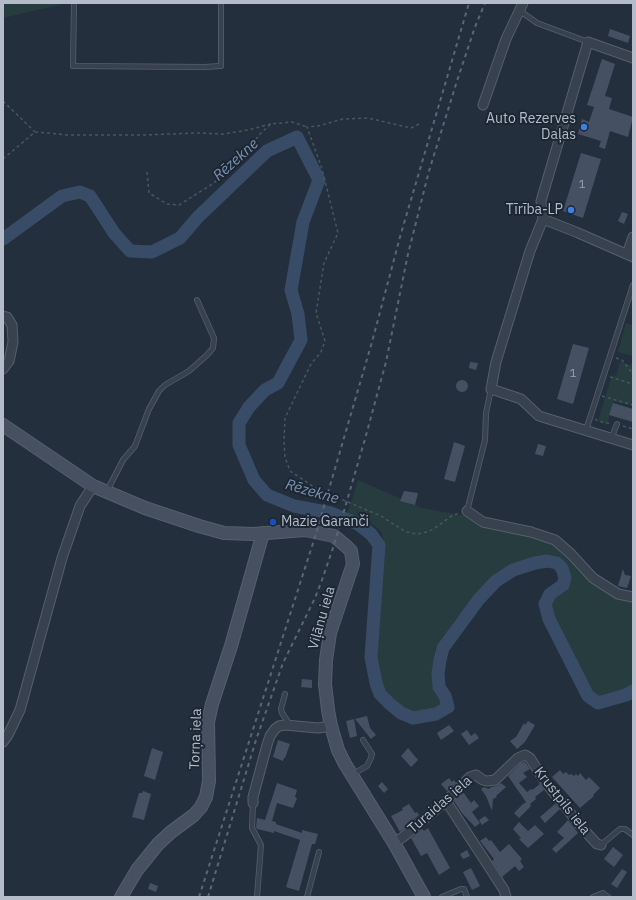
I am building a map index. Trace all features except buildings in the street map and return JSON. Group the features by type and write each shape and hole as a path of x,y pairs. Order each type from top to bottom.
{"main road":[{"name":"Viļānu iela","path":"3,425 94,486 145,508 214,531 234,534 305,530 334,536 346,546 350,551 352,558 351,571 330,633 326,653 326,684 331,726 338,750 351,775 394,843 424,897"},
{"name":"Torņa iela","path":"121,897 137,870 158,844 194,815 201,807 206,797 209,781 208,722 212,704 269,533"}],"street":[{"path":"483,105 506,39 521,7"},
{"path":"633,58 588,42 540,201 543,219 530,251 496,362 491,389 521,399 539,416 633,445"},
{"path":"543,219 630,256 633,237"},
{"path":"3,316 7,317 12,325 13,342 9,361 3,369"},
{"path":"3,742 20,710 62,558 80,506 94,486"},
{"path":"467,511 483,522 531,532 555,540 572,554 593,578 618,594 633,597"},
{"path":"253,803 253,797 270,736 275,729 279,726 290,725 318,728 331,726"},
{"name":"Turaidas iela","path":"394,843 446,801 473,775 487,781 495,780 518,758 525,755"},
{"name":"Krustpils iela","path":"525,755 530,758 546,783 584,830 597,844 601,846"},
{"path":"446,801 504,890 506,897"}],"lane":[{"path":"74,3 73,66 205,67 221,66 221,3"},
{"path":"521,7 537,23 588,42"},
{"path":"586,430 633,285"},
{"path":"106,492 124,460 135,446 149,409 159,391 189,371 213,348 214,338 197,300"},
{"path":"467,511 485,440 486,413 491,389"},
{"path":"612,439 617,424"},
{"path":"285,694 281,709 290,725"},
{"path":"351,775 367,766 371,758 372,754 363,740"},
{"path":"253,803 252,828 260,845 257,897"},
{"path":"601,846 620,829 625,829 633,835"},
{"path":"307,897 319,852"},
{"path":"442,897 461,889 464,889 467,897"},
{"path":"593,897 603,893 608,897"}],"path":[{"path":"3,101 35,132 69,135 224,134 271,124 292,122 307,127 318,126 343,119 368,118 411,128 419,124"},
{"path":"147,172 149,193 167,204 179,205 214,183 271,124"},
{"path":"307,127 322,169 338,233 324,264 316,313 325,341 321,352 311,364 285,418 285,457 290,471 317,489 381,516 406,532 417,534 427,532 455,514 467,511"},
{"path":"3,159 35,132"},
{"path":"610,356 622,360 633,374"},
{"path":"604,375 633,384"},
{"path":"597,394 633,405"}],"green space":[{"path":"3,3 59,3 59,5 3,18"},
{"path":"626,323 633,325 633,356 618,352"},
{"path":"633,359 633,406 614,401 607,424 598,421 612,375 616,376 620,362 631,365"},
{"path":"358,480 422,508 478,518 555,540 593,578 633,597 633,691 626,695 598,703 588,696 549,619 545,604 567,587 568,564 550,557 500,570 455,620 435,649 435,689 439,687 448,707 401,713 376,683 371,657 385,545 381,531 367,520 346,515"}],"waterway":[{"name":"Rēzekne","path":"3,239 62,196 80,192 90,196 114,233 130,251 152,252 180,238 198,217 267,151 297,137 319,180 303,222 291,290 298,314 301,340 278,383 265,390 249,407 239,423 239,445 254,480 267,495 294,506 331,513 358,524 371,534 379,545 371,657 376,683 380,694 401,713 413,718 436,714 448,707 445,696 439,687 438,674 443,648 479,599 496,581 513,570 547,561 557,563 562,568 565,578 563,585 550,594 545,604 549,619 588,696 598,703 626,695 633,691"}],"railway":[{"path":"199,897 315,537 372,342 400,237 469,3"},
{"path":"208,897 256,740 283,663 315,598 334,545 386,362 408,254 429,171 457,81 475,27 485,3"}],"place":[{"name":"Auto Rezerves Daļas","path":"584,127"},
{"name":"Tīrība-LP","path":"571,210"},
{"name":"Mazie Garanči","path":"273,522"}]}
